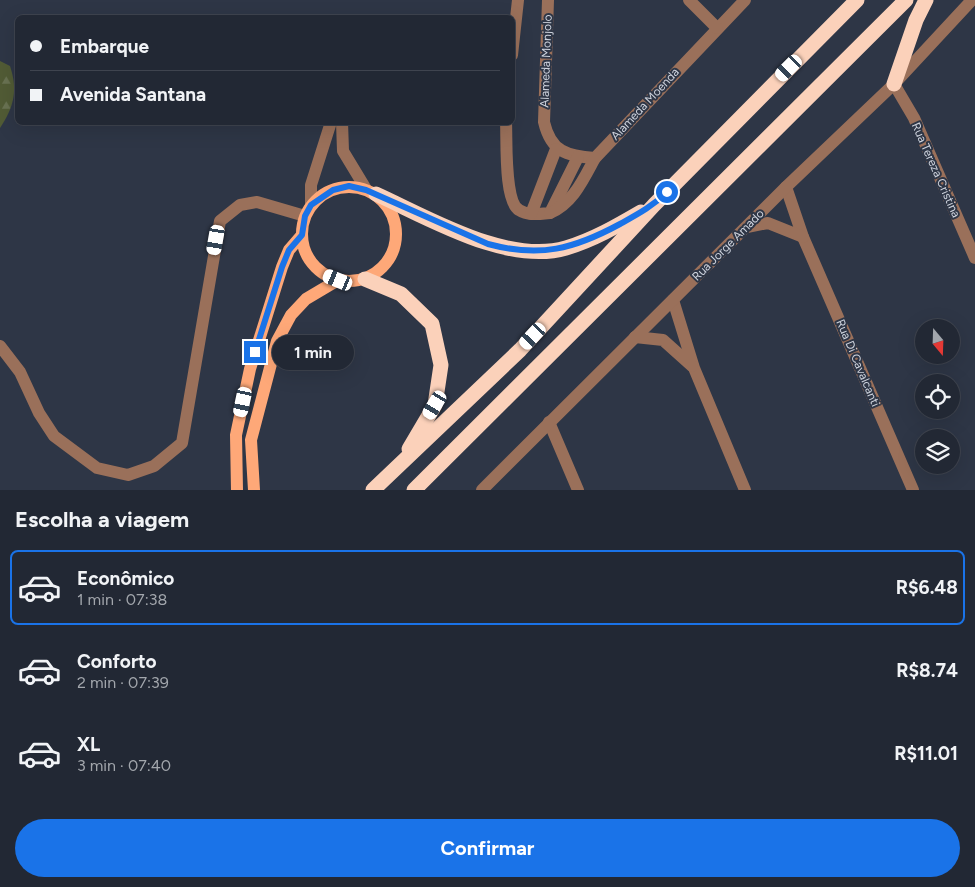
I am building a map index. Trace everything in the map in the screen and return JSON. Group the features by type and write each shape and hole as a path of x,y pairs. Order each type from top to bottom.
{"highway":[{"path":"373,490 520,350 654,205 857,0"},
{"path":"414,490 906,0"},
{"path":"894,84 913,28 926,0"},
{"path":"371,192 488,244 509,250 536,252 564,248 594,238 654,205"},
{"path":"365,279 400,294 432,324 441,365 435,405 399,466"}],"main road":[{"path":"237,490 236,436 250,369 282,267 289,250 302,235 308,211 333,190 349,186 371,192 388,207 395,222 396,240 391,256 380,270 365,279 351,282 338,280 321,272 308,258 302,235"},
{"path":"254,490 251,440 277,341 291,315 306,299 338,280"}],"street":[{"name":"Alameda Monjolo","path":"548,0 544,122 547,135 556,149"},
{"path":"689,0 717,28"},
{"name":"Alameda Moenda","path":"550,213 563,208 572,198 595,158 745,0"},
{"name":"Rua Jorge Amado","path":"482,490 786,187 894,84 972,0"},
{"path":"515,28 518,2"},
{"name":"Rua Tereza Cristina","path":"894,84 914,118 975,258"},
{"path":"0,346 20,372 38,413 54,436 97,468 128,475 154,466 182,444 220,221 240,205 257,202 308,211 311,185 330,125"},
{"path":"342,125 343,151 371,192"},
{"path":"506,125 510,197 518,210 531,214 550,213 578,157"},
{"path":"531,214 556,149 578,157 595,158"},
{"name":"Rua Di Cavalcanti","path":"786,187 804,237 913,490"},
{"path":"747,227 768,223 804,237"},
{"path":"673,300 694,368 745,490"},
{"path":"636,337 663,340 694,368"},
{"path":"549,422 578,490"}],"green space":[{"path":"0,61 10,66 14,91 9,113 0,128"}],"route":[{"path":"255,352 282,267 289,250 302,235 305,216 311,205 318,198 333,190 349,186 366,190 488,244 509,250 536,252 564,248 594,238 654,205 667,192"}]}
